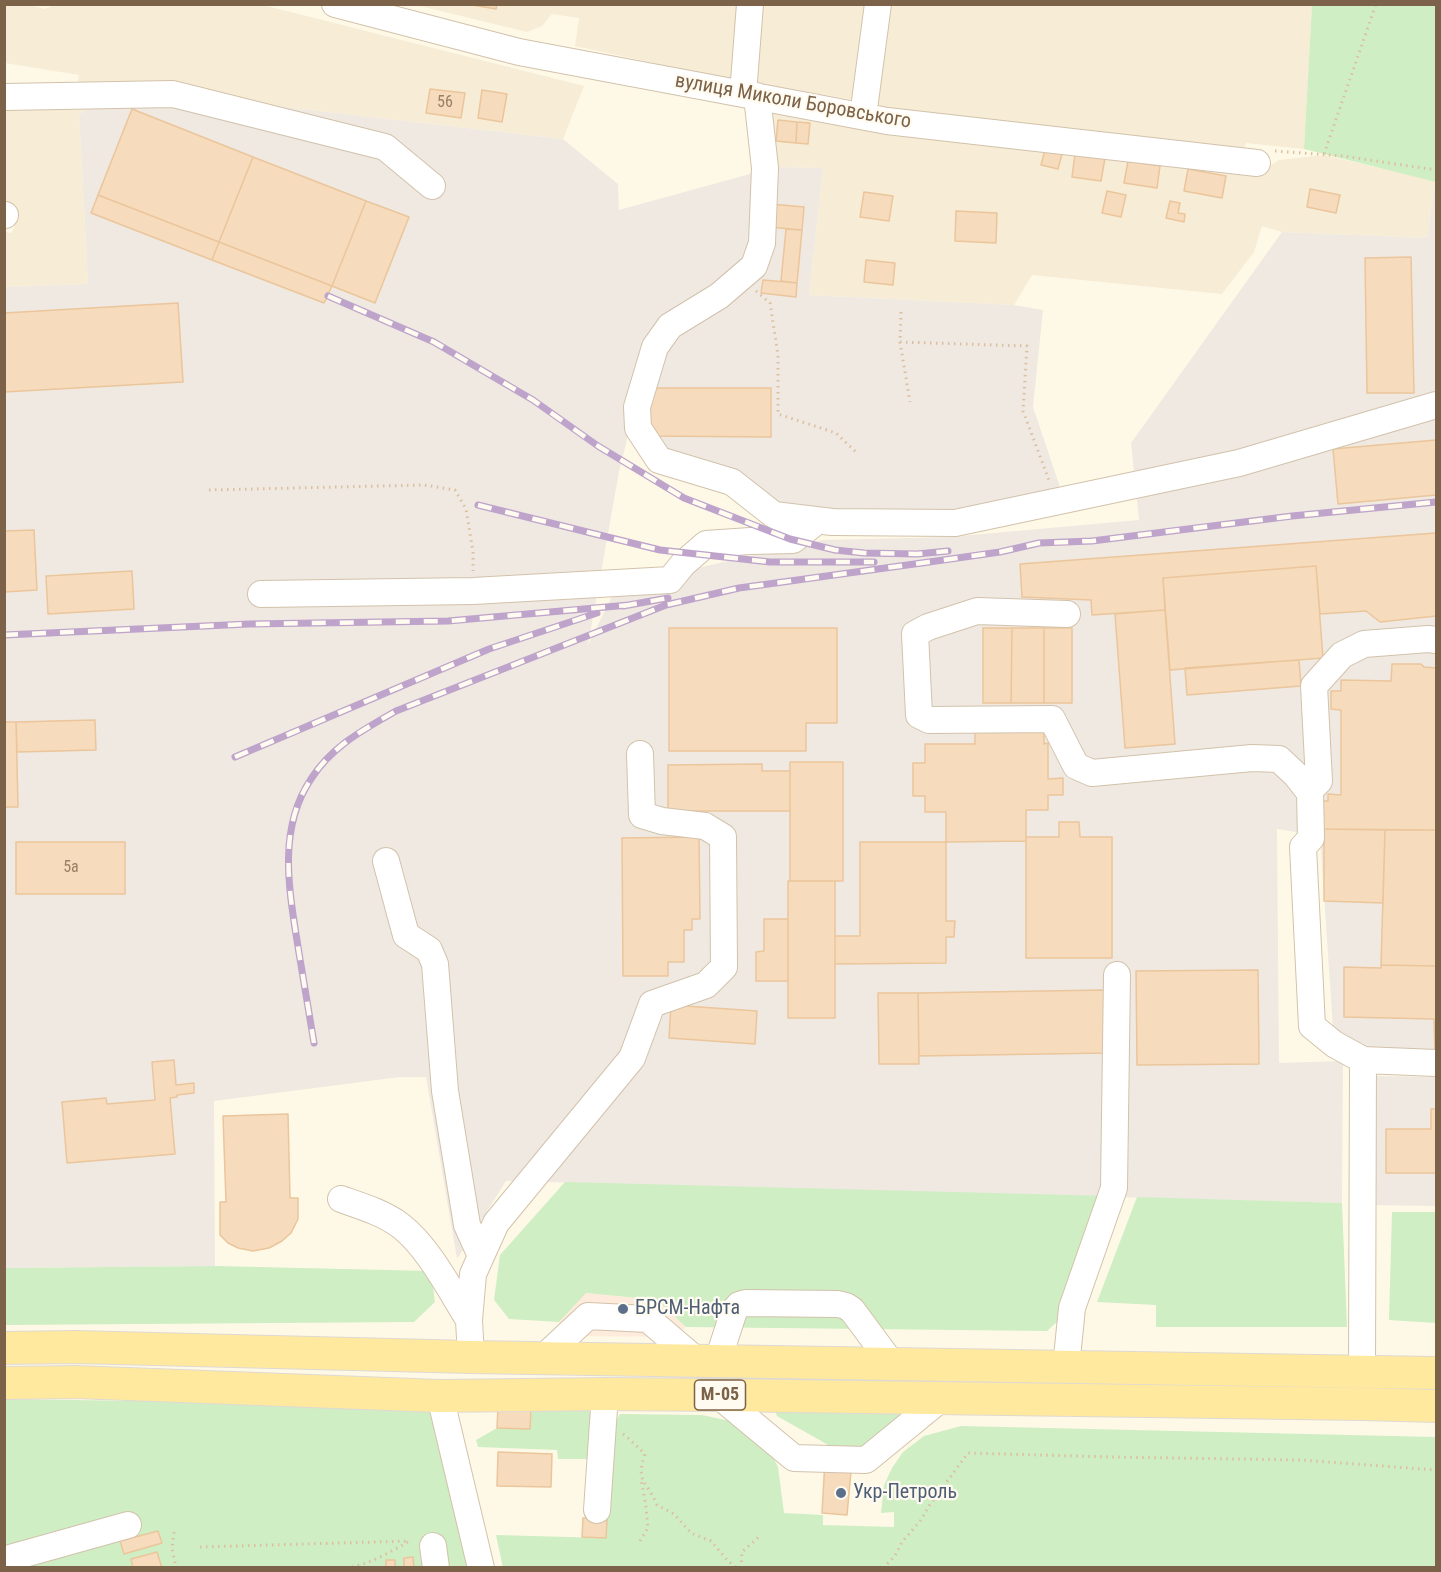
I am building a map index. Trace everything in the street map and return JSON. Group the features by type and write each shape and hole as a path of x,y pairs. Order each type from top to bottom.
{"main road":[{"name":"М-05","path":"4,1348 75,1347 471,1357 1437,1373"},
{"name":"М-05","path":"4,1383 76,1382 440,1396 605,1394 943,1397 1437,1406"}],"street":[{"name":"вулиця Миколи Боровського","path":"335,4 519,52 887,121 1257,163"},
{"path":"750,4 750,95 765,168 762,243 754,266 719,296 670,326 655,347 637,407 638,428 659,460 732,482 774,515 832,522 955,523 1239,463 1437,405"},
{"path":"863,116 878,4"},
{"path":"4,97 173,94 385,147 432,186"},
{"path":"261,594 473,591 670,580 683,564 706,544 794,540 817,521"},
{"path":"1067,614 977,611 928,627 915,634 919,715 929,720 1052,719 1076,766 1092,773 1252,758 1279,759 1310,793"},
{"path":"1437,640 1364,644 1342,655 1314,686 1319,781 1310,793 1311,838 1303,847 1312,1026 1334,1044 1363,1060 1437,1063"},
{"path":"471,1357 469,1320 473,1274 496,1223 632,1058 652,1004 706,985 724,967 723,837 705,826 662,822 642,815 640,754"},
{"path":"386,861 406,935 429,950 435,964 445,1091 467,1225 481,1256"},
{"path":"1066,1367 1072,1308 1114,1188 1117,975"},
{"path":"1362,1372 1363,1060"},
{"path":"341,1199 381,1214 400,1225 416,1240 469,1320"},
{"path":"543,1358 588,1316 648,1319 707,1360 739,1305 746,1303 838,1304 852,1310 892,1364"},
{"path":"597,1510 605,1394"},
{"path":"718,1395 794,1458 866,1460 943,1397"},
{"path":"440,1396 481,1568"},
{"path":"4,1561 128,1525"}],"path":[{"path":"1324,154 1376,4"},
{"path":"1257,163 1267,150 1343,156 1437,171"},
{"path":"744,274 755,290 770,303 778,355 778,414 836,433 857,453"},
{"path":"901,312 900,342 910,402"},
{"path":"900,342 1027,346 1023,411 1057,501"},
{"path":"209,490 424,485 455,490 466,509 473,552 473,591"},
{"path":"604,1425 627,1437 645,1454 641,1467 641,1478 648,1528 640,1541"},
{"path":"883,1568 895,1556 902,1542 921,1520 968,1453 1301,1460 1437,1470"},
{"path":"641,1478 657,1505 675,1514 691,1533 711,1541 728,1561 739,1568 742,1552 760,1536"},
{"path":"174,1532 172,1548 176,1568"},
{"path":"200,1547 410,1542 377,1560 346,1568"}],"shaded area":[{"path":"58,4 263,5 584,86 563,139 125,89 79,114 88,284 5,287 5,232 12,233 19,212 5,204 5,105 75,104 79,75 5,63 5,5 32,5 44,9"},
{"path":"416,5 743,5 738,81 575,46 579,18 552,14 542,26 527,32"},
{"path":"757,5 870,5 856,100 751,83"},
{"path":"887,5 1312,5 1304,149 1246,143 1243,154 873,107"},
{"path":"125,89 563,139 618,184 619,210 757,172 747,267 654,330 619,472 588,645 617,586 822,540 949,537 1139,520 1131,443 1282,232 1427,238 1435,181 1436,1057 1377,1055 1333,1029 1320,836 1277,829 1279,1063 1343,1061 1342,1203 506,1181 457,1259 426,1077 400,1077 214,1101 215,1266 5,1268 4,287 88,284 79,114"},
{"path":"764,105 1255,175 1279,160 1324,155 1435,181 1427,238 1282,232 1262,226 1254,252 1222,294 1032,275 1014,305 809,295 823,168 769,167"},
{"path":"769,167 823,168 809,295 1014,305 1043,310 1033,407 1062,493 960,516 822,513 769,503 661,455 641,406 659,347 757,267"},
{"path":"1373,1076 1436,1077 1436,1206 1370,1205"},
{"path":"585,1293 637,1298 660,1303 686,1327 674,1337 571,1336 561,1328 559,1322"}],"green space":[{"path":"1312,5 1436,5 1436,182 1304,149"},
{"path":"565,1182 1109,1196 1059,1320 1047,1331 686,1327 660,1303 637,1298 586,1293 559,1322 509,1319 494,1300 500,1255"},
{"path":"1137,1197 1342,1203 1347,1327 1156,1327 1156,1305 1097,1302"},
{"path":"1392,1212 1436,1212 1436,1323 1389,1320"},
{"path":"215,1266 431,1271 435,1302 414,1322 5,1325 4,1268"},
{"path":"5,1399 421,1405 432,1414 473,1568 5,1568"},
{"path":"532,1404 588,1410 594,1419 592,1459 558,1459 557,1450 478,1447 476,1440 497,1428 530,1429"},
{"path":"774,1408 914,1411 858,1451 837,1450 777,1416"},
{"path":"620,1414 702,1415 730,1421 770,1451 778,1467 784,1513 823,1515 823,1525 894,1527 894,1512 881,1513 884,1485 892,1468 903,1452 924,1436 961,1426 1436,1437 1436,1567 503,1568 496,1535 606,1538 611,1430"}],"building":[{"path":"467,4 497,4 496,9"},
{"path":"430,89 465,93 461,118 426,113"},
{"path":"482,90 507,94 502,122 478,118"},
{"path":"132,109 253,157 219,242 98,195"},
{"path":"778,120 797,122 796,143 776,141"},
{"path":"797,122 810,123 808,144 796,143"},
{"path":"1045,150 1062,154 1058,169 1041,165"},
{"path":"1075,154 1105,158 1101,181 1072,177"},
{"path":"253,157 366,201 332,286 219,242"},
{"path":"1128,161 1160,166 1157,188 1124,183"},
{"path":"1188,169 1226,176 1222,198 1184,191"},
{"path":"1310,189 1340,195 1336,213 1307,207"},
{"path":"1107,191 1126,195 1121,217 1102,213"},
{"path":"864,192 893,196 889,221 860,217"},
{"path":"98,195 219,242 212,260 91,213"},
{"path":"366,201 409,217 375,303 332,286"},
{"path":"1170,201 1180,203 1178,213 1185,214 1184,222 1166,218"},
{"path":"771,204 804,207 802,230 769,227"},
{"path":"956,211 997,213 996,243 955,241"},
{"path":"786,229 802,230 797,283 781,281"},
{"path":"219,242 332,286 324,303 212,260"},
{"path":"1411,257 1414,393 1367,393 1365,258"},
{"path":"866,260 895,263 893,285 864,282"},
{"path":"763,280 797,283 796,297 761,293"},
{"path":"178,303 183,382 4,392 4,313"},
{"path":"648,388 771,388 771,437 648,436"},
{"path":"1436,440 1436,495 1338,504 1333,449"},
{"path":"34,530 37,590 4,592 4,531"},
{"path":"1436,533 1436,616 1380,622 1366,611 1320,614 1316,566 1163,578 1165,610 1092,615 1091,600 1022,597 1020,564"},
{"path":"1316,566 1323,658 1170,670 1163,578"},
{"path":"132,571 134,609 48,614 46,576"},
{"path":"1165,610 1175,744 1125,748 1115,614"},
{"path":"669,628 837,628 837,723 806,723 806,751 669,751"},
{"path":"983,628 1012,628 1011,703 983,703"},
{"path":"1012,628 1044,628 1044,703 1011,703"},
{"path":"1044,628 1072,628 1072,703 1044,703"},
{"path":"1299,660 1301,686 1187,695 1185,668"},
{"path":"1392,664 1421,664 1424,667 1436,668 1436,830 1317,829 1317,801 1328,801 1328,794 1341,795 1341,710 1331,709 1331,691 1341,691 1341,680 1391,681"},
{"path":"95,720 96,750 17,752 16,722"},
{"path":"4,722 16,722 18,807 4,807"},
{"path":"975,730 1044,730 1044,744 1048,743 1048,779 1063,778 1063,795 1048,795 1048,810 1026,810 1026,841 946,842 946,812 925,812 925,796 913,796 913,763 925,763 925,744 975,744"},
{"path":"790,762 843,762 843,881 790,881"},
{"path":"762,764 762,771 790,771 790,811 668,811 668,765"},
{"path":"1059,822 1079,822 1080,837 1112,837 1112,958 1026,958 1026,837 1059,837"},
{"path":"1324,829 1385,830 1383,903 1324,901"},
{"path":"1385,830 1436,830 1436,966 1381,965"},
{"path":"699,837 700,919 692,919 692,930 684,930 684,962 668,962 668,976 623,976 622,838"},
{"path":"16,842 125,842 125,894 16,894"},
{"path":"860,842 946,842 946,921 955,921 954,937 946,937 946,963 835,964 835,936 860,936"},
{"path":"788,881 835,881 835,1018 788,1018"},
{"path":"764,919 788,919 788,981 756,981 756,952 764,951"},
{"path":"1381,965 1436,966 1436,1056 1434,1019 1344,1017 1344,967 1381,968"},
{"path":"1258,970 1259,1064 1137,1065 1136,971"},
{"path":"1106,990 1106,1053 919,1056 918,993"},
{"path":"878,993 918,993 919,1064 879,1064"},
{"path":"671,1005 757,1011 755,1044 669,1038"},
{"path":"174,1060 176,1085 194,1083 194,1093 170,1098 175,1154 67,1163 62,1102 106,1098 107,1104 155,1100 152,1062"},
{"path":"1431,1109 1436,1109 1436,1173 1386,1173 1386,1129 1431,1129"},
{"path":"288,1114 290,1198 298,1198 298,1219 291,1233 269,1248 253,1251 238,1248 228,1243 220,1235 220,1202 226,1202 223,1116"},
{"path":"498,1407 531,1409 530,1429 497,1428"},
{"path":"498,1452 552,1454 551,1487 497,1486"},
{"path":"825,1460 852,1461 847,1515 822,1513"},
{"path":"583,1518 607,1520 606,1538 582,1537"},
{"path":"158,1531 162,1543 124,1554 120,1541"},
{"path":"157,1552 162,1568 133,1568 131,1559"},
{"path":"413,1557 414,1568 404,1568 404,1558"},
{"path":"386,1560 395,1560 395,1568 386,1568"}],"railway":[{"path":"328,296 434,342 533,400 598,446 684,498 790,539 835,550 917,554 948,551"},
{"path":"314,1043 295,931 290,886 288,864 293,820 300,799 311,779 328,757 349,740 396,711 666,605 739,588 1000,552 1039,543 1092,541 1292,516 1436,502"},
{"path":"478,505 660,550 770,562 874,562"},
{"path":"623,606 668,598"},
{"path":"4,635 249,624 448,621 629,605"},
{"path":"235,757 489,649 597,613"}],"place":[{"name":"БРСМ-Нафта","path":"623,1309"},
{"name":"Укр-Петроль","path":"841,1493"}]}
